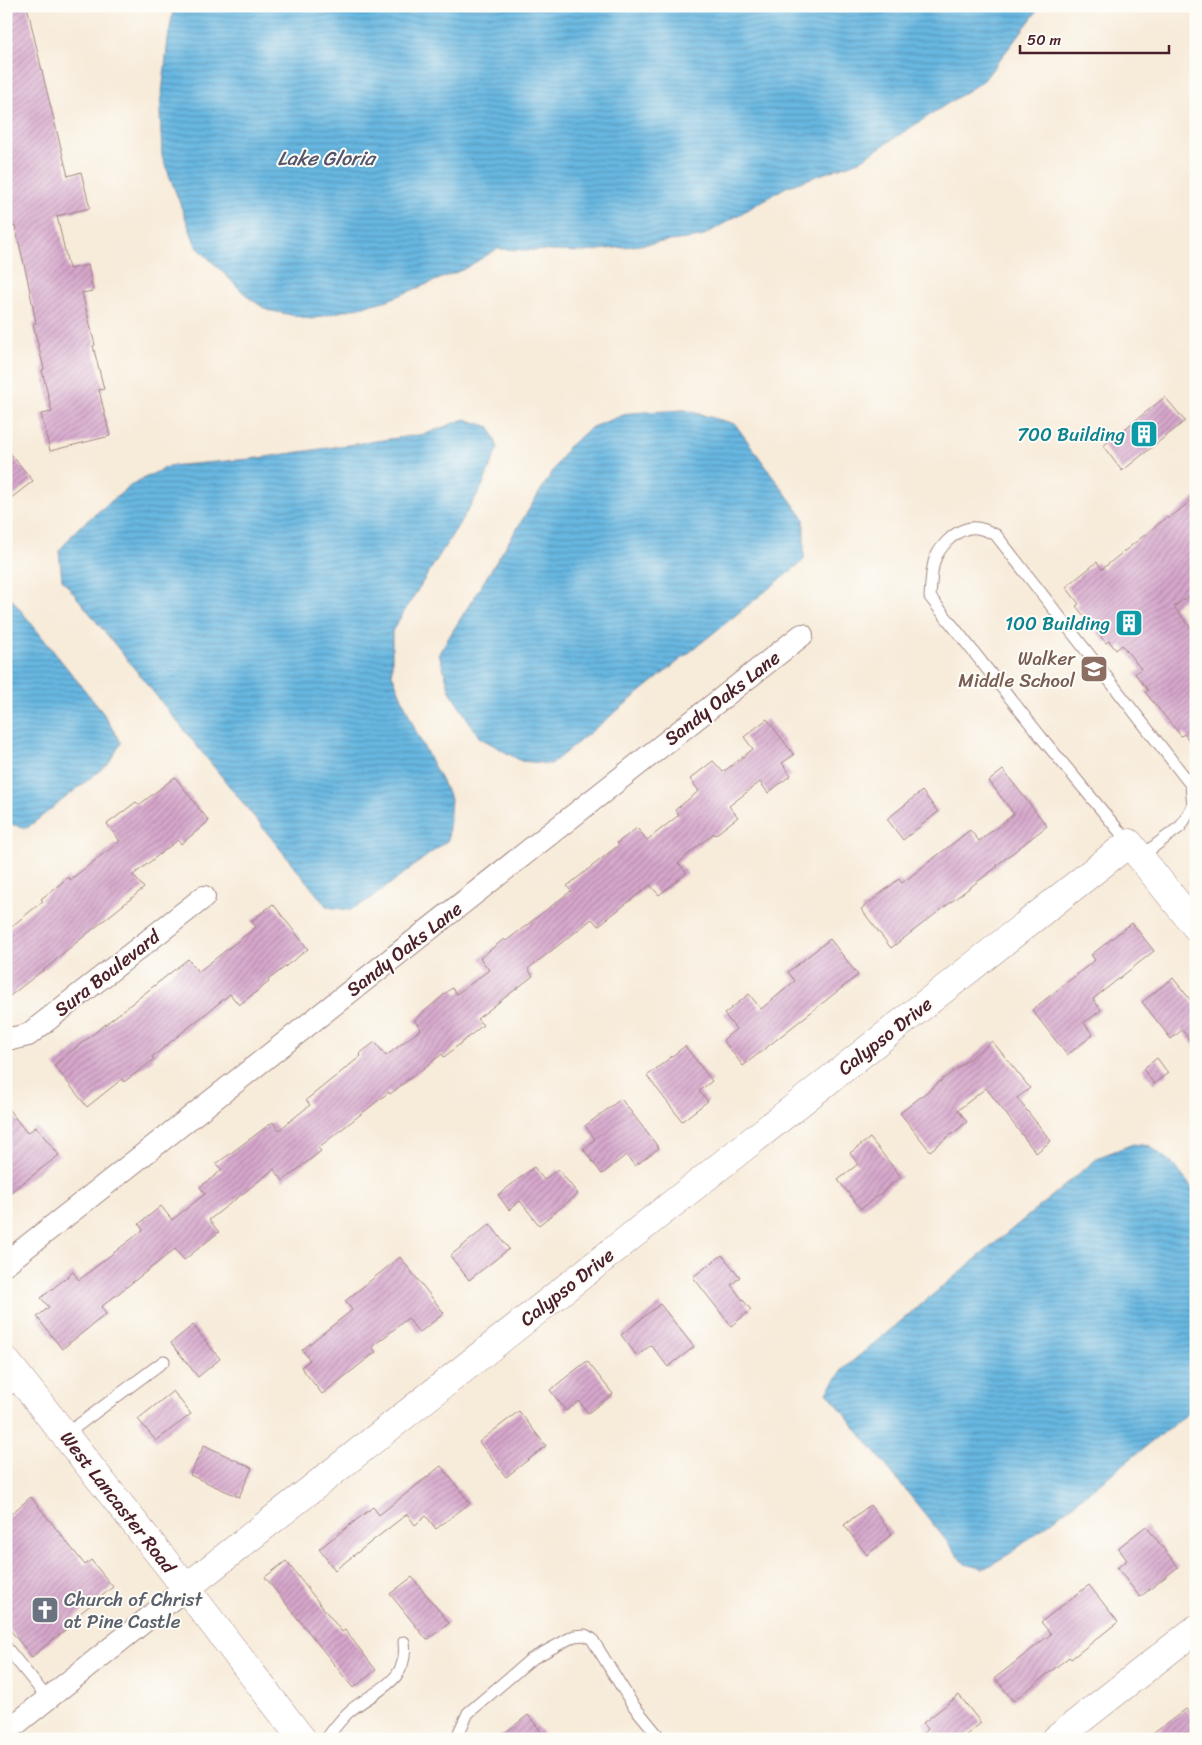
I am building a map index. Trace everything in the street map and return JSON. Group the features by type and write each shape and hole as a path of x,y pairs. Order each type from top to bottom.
{"street":[{"name":"Sandy Oaks Lane","path":"6,1263 802,635"},
{"path":"1134,850 1196,926"},
{"name":"Calypso Drive","path":"6,1732 186,1588 1134,850"},
{"name":"Sura Boulevard","path":"6,1038 15,1038 28,1034 204,897"},
{"name":"West Lancaster Road","path":"11,1378 65,1435 302,1739"},
{"path":"1056,1739 1196,1629"}],"lane":[{"path":"966,528 984,529 996,535 1191,785 1193,806 1181,826 1134,850 930,598 935,560 945,543 966,528"},
{"path":"65,1435 164,1361"},
{"path":"456,1739 468,1713 530,1660 574,1636 585,1635 592,1639 633,1705 661,1739"},
{"path":"326,1739 343,1717 398,1675 406,1655 404,1642"},
{"path":"6,1647 48,1699"}],"water":[{"name":"Lake Gloria","path":"174,6 1041,6 984,80 859,161 786,187 701,237 584,252 497,249 464,269 388,300 311,319 267,310 248,297 196,246 162,156 160,112 168,39"},
{"path":"685,410 735,424 804,519 804,560 551,764 521,761 479,737 450,691 439,653 568,447 592,427 629,413"},
{"path":"465,419 490,427 498,448 481,489 392,631 392,674 416,732 451,799 448,840 370,899 350,910 327,907 62,579 59,551 78,528 134,483 169,466 251,459 425,434"},
{"path":"6,592 103,713 121,743 108,764 27,828 6,823"},
{"path":"1133,1144 1150,1146 1173,1164 1196,1193 1196,1407 1011,1553 983,1569 965,1564 827,1392 843,1369 1099,1157"}],"building":[{"path":"6,6 27,6 68,176 81,172 90,208 57,216 69,269 88,265 93,291 82,293 104,389 99,390 110,436 50,451 41,414 52,412 33,324 36,323 27,277 15,226 12,227 6,204"},
{"name":"700 Building","path":"1165,397 1185,421 1122,471 1103,446"},
{"path":"6,448 33,481 6,502"},
{"name":"100 Building","path":"1196,497 1196,590 1174,607 1196,634 1196,749 1184,734 1181,736 1145,692 1148,690 1135,674 1141,669 1122,645 1116,650 1109,641 1106,643 1076,606 1079,604 1066,587 1097,562 1102,569 1167,517 1168,519"},
{"path":"767,719 794,755 782,763 791,775 768,793 760,782 729,806 738,817 715,835 714,833 678,863 687,873 659,895 650,885 598,926 592,919 528,969 533,976 477,1019 483,1025 444,1057 442,1054 390,1094 389,1092 318,1148 321,1151 283,1181 274,1169 209,1220 219,1232 184,1260 175,1249 101,1307 106,1314 62,1349 37,1317 49,1307 41,1298 73,1272 79,1280 143,1230 139,1224 161,1206 172,1220 205,1194 200,1187 222,1170 216,1164 273,1122 279,1130 310,1105 306,1100 361,1056 359,1054 375,1042 386,1056 421,1029 414,1020 452,988 457,994 489,970 480,958 504,939 506,941 571,891 567,886 619,845 617,843 637,828 647,840 679,815 675,810 699,791 690,779 713,761 723,772 753,749 744,737"},
{"path":"1003,770 1047,826 891,948 861,909 899,879 902,883 970,830 979,841 1014,814 989,781"},
{"path":"175,777 209,821 181,844 178,840 133,875 144,888 6,999 6,931 43,901 41,899 69,877 70,880 120,841 107,824 136,802 139,805"},
{"path":"922,791 938,812 903,840 887,819"},
{"path":"273,904 308,949 239,1005 230,994 152,1057 154,1059 124,1082 122,1079 87,1107 54,1065 188,959 198,972 256,927 251,921"},
{"path":"1132,923 1154,951 1093,999 1101,1010 1084,1023 1093,1035 1067,1055 1032,1010 1095,960 1091,955"},
{"path":"830,939 858,975 743,1066 723,1040 736,1029 724,1014 749,994 761,1009 795,981 788,972"},
{"path":"1173,978 1196,1007 1196,1048 1182,1030 1171,1039 1142,1002"},
{"path":"992,1041 1030,1088 1017,1098 1051,1141 1036,1153 986,1088 958,1110 967,1122 930,1151 900,1113"},
{"path":"685,1046 712,1081 699,1091 708,1101 682,1121 647,1076"},
{"path":"1157,1058 1168,1073 1154,1084 1143,1069"},
{"path":"621,1099 659,1148 635,1166 626,1155 602,1174 583,1149 595,1139 585,1126"},
{"path":"6,1106 27,1133 36,1127 59,1155 6,1196"},
{"path":"870,1138 901,1177 861,1209 838,1180 858,1164 850,1153"},
{"path":"534,1167 544,1180 558,1169 578,1194 539,1225 520,1201 509,1210 498,1195"},
{"path":"490,1224 509,1249 469,1280 450,1256"},
{"path":"722,1255 740,1277 731,1285 751,1310 731,1326 693,1277"},
{"path":"400,1257 444,1313 419,1333 408,1318 372,1347 376,1352 322,1394 301,1367 310,1360 302,1350 352,1310 345,1301"},
{"path":"660,1304 694,1347 668,1367 651,1345 637,1356 621,1335"},
{"path":"193,1325 220,1359 198,1377 171,1343"},
{"path":"587,1361 613,1394 588,1413 579,1401 566,1411 550,1390"},
{"path":"173,1391 191,1414 156,1441 138,1419"},
{"path":"519,1411 546,1446 506,1477 479,1442"},
{"path":"204,1445 252,1468 239,1497 190,1475"},
{"path":"441,1466 470,1503 436,1529 426,1516 415,1525 407,1514 335,1570 319,1549 373,1507 379,1515"},
{"path":"31,1497 85,1565 91,1560 113,1587 68,1623 70,1626 32,1657 6,1625 6,1518"},
{"path":"870,1505 892,1534 867,1555 844,1525"},
{"path":"1146,1526 1178,1567 1140,1597 1117,1568 1127,1560 1118,1548"},
{"path":"286,1561 342,1632 345,1630 376,1670 353,1688 265,1577"},
{"path":"412,1577 449,1623 427,1640 390,1594"},
{"path":"1089,1585 1118,1622 1013,1701 995,1678 1051,1634 1041,1622"},
{"path":"959,1695 981,1723 961,1739 916,1739 928,1729 923,1723"},
{"path":"1186,1709 1196,1722 1196,1739 1146,1739"},
{"path":"528,1715 547,1739 497,1739"}],"place":[{"name":"700 Building","path":"1144,434"},
{"name":"100 Building","path":"1129,623"},
{"name":"Walker Middle School","path":"1094,669"},
{"name":"Church of Christ at Pine Castle","path":"45,1610"}]}
